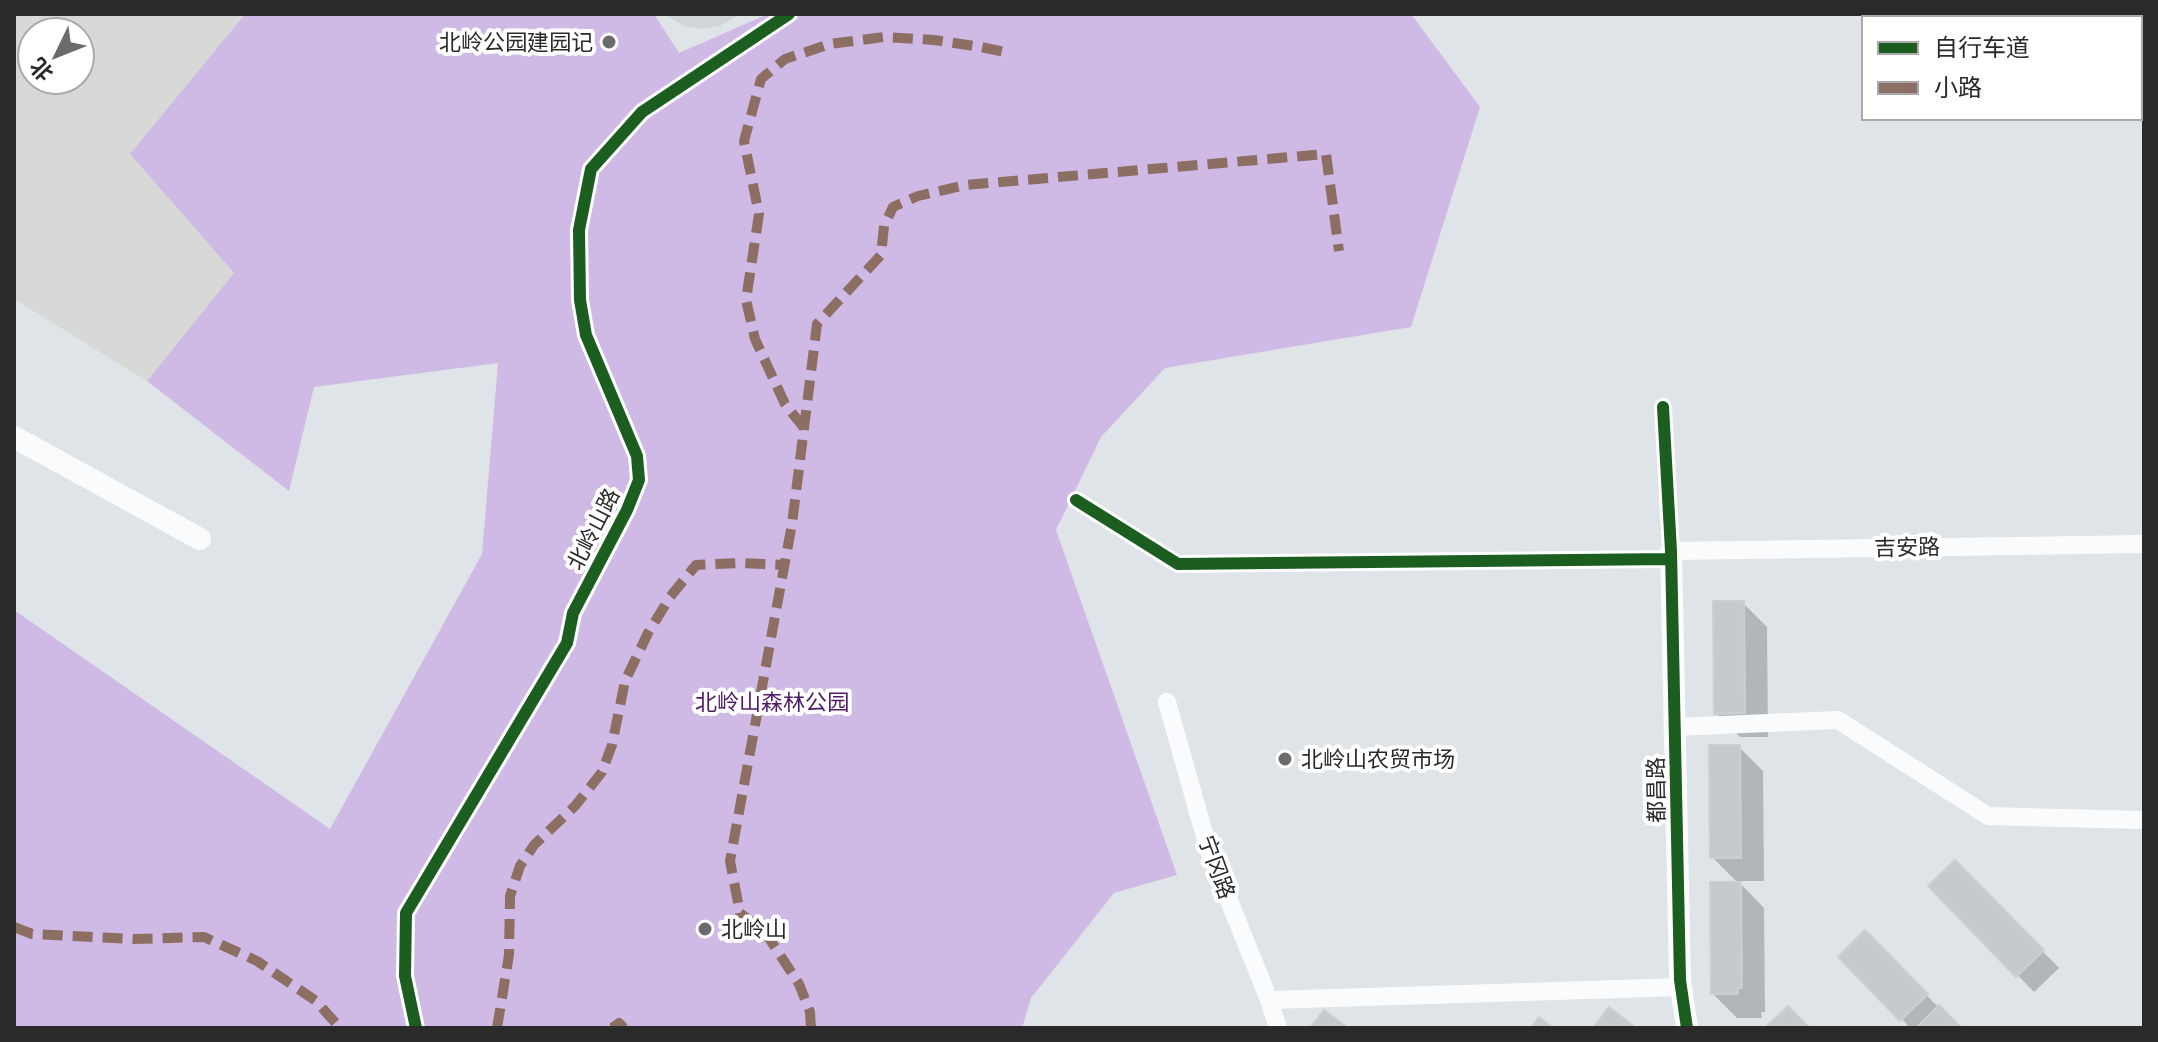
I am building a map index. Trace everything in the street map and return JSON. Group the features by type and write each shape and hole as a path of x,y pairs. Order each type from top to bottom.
{"street":[{"name":"北岭山路","path":"416,1028 405,976 406,913 567,643 573,613 627,510 639,480 637,456 586,335 580,300 579,230 591,169 642,112 789,14"},
{"path":"1663,407 1671,555"},
{"path":"14,437 200,539"},
{"name":"吉安路","path":"1076,500 1178,564 2144,544"},
{"name":"都昌路","path":"1671,555 1681,987 1687,1028"},
{"name":"宁冈路","path":"1167,702 1209,851 1278,1028"},
{"path":"1675,727 1838,720 1988,816 2144,820"},
{"path":"1269,1000 1681,987"}],"shaded area":[{"path":"14,14 245,14 130,154 234,273 147,381 14,299"},
{"path":"664,14 740,14 720,26 702,29 684,26"}],"green space":[{"name":"北岭山森林公园","path":"245,14 654,14 679,53 768,14 1411,14 1480,107 1411,327 1165,368 1101,437 1056,530 1177,875 1114,893 1031,998 1022,1028 14,1028 14,610 330,829 482,554 498,363 314,387 289,491 147,381 234,273 130,154"}],"building":[{"path":"1713,601 1744,601 1745,713 1714,714"},
{"path":"1709,745 1740,745 1741,858 1710,858"},
{"path":"1955,860 2044,950 2016,977 1928,886"},
{"path":"1710,882 1741,882 1742,988 1738,988 1738,994 1711,994"},
{"path":"1865,930 1928,994 1900,1021 1838,957"},
{"path":"1939,1005 1962,1028 1916,1028"},
{"path":"1788,1006 1810,1028 1765,1028"},
{"path":"1609,1007 1636,1028 1593,1028"},
{"path":"1324,1010 1348,1028 1310,1028"},
{"path":"1539,1017 1553,1028 1531,1028"}],"marked path":[{"path":"804,428 785,404 755,339 746,300 759,214 744,141 761,79 785,59 830,44 884,37 934,40 1009,53"},
{"path":"811,1028 810,1012 799,984 765,932 740,913 730,861 792,524 817,324 881,255 884,226 893,207 918,196 966,185 1326,154 1339,251"},
{"path":"497,1028 509,955 510,896 520,866 534,845 575,806 602,772 612,745 625,681 670,597 696,565 784,565"},
{"path":"14,927 32,934 135,939 204,937 257,961 316,1001 340,1028"},
{"path":"612,1028 619,1023 624,1028"}],"cycle path":[{"path":"416,1028 405,976 406,913 567,643 573,613 627,510 639,480 637,456 586,335 580,300 579,230 591,169 642,112 789,14"},
{"path":"1663,407 1671,551 1680,980 1687,1028"},
{"path":"1076,500 1178,564 1671,559"}],"place":[{"name":"北岭公园建园记","path":"609,42"},
{"name":"北岭山农贸市场","path":"1285,759"},
{"name":"北岭山","path":"705,929"}]}
